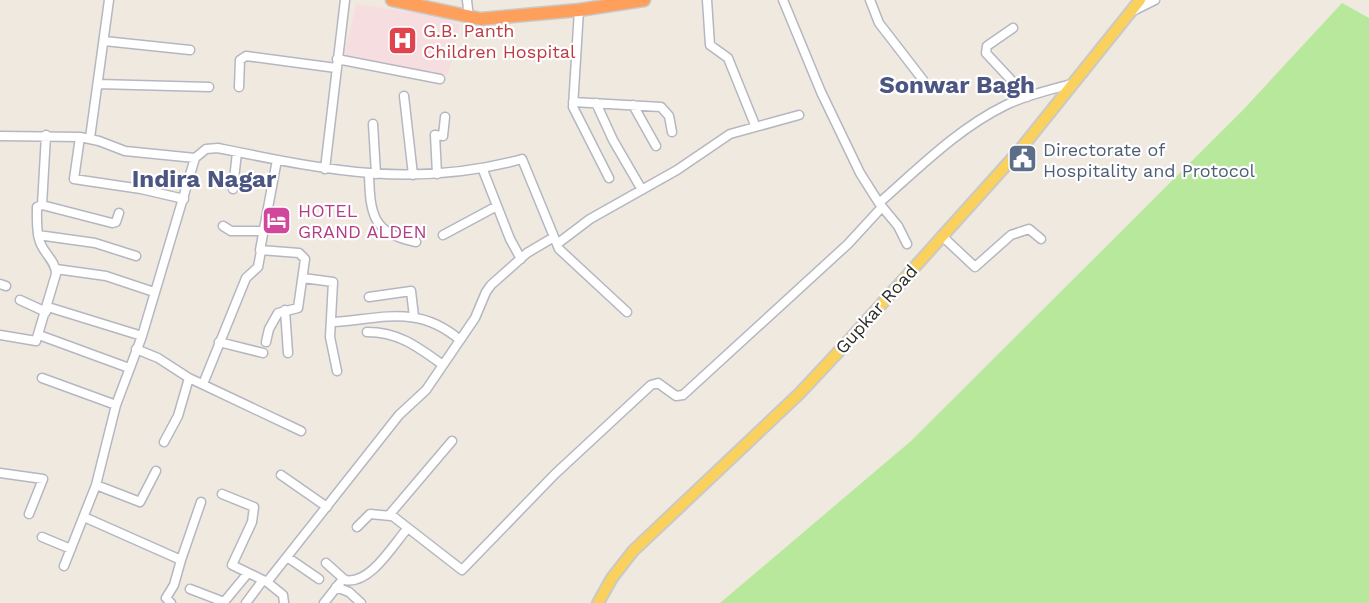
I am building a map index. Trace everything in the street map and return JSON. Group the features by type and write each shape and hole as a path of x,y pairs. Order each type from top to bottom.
{"highway":[{"path":"392,0 469,18 579,10 644,0"}],"main road":[{"name":"Gupkar Road","path":"598,603 612,578 633,551 800,393 1019,151 1140,0"}],"street":[{"path":"90,138 110,0"},
{"path":"325,169 345,0"},
{"path":"466,0 469,18"},
{"path":"707,0 710,45 728,58 755,126"},
{"path":"783,0 821,92 860,173 880,205 898,226 907,244"},
{"path":"870,0 879,23 923,80"},
{"path":"1133,11 1155,0"},
{"path":"579,10 573,102 578,120 609,178"},
{"path":"1013,28 987,46 986,53 1027,97"},
{"path":"104,41 190,50"},
{"path":"239,87 240,60 246,56 336,68"},
{"path":"337,58 440,80"},
{"path":"98,84 209,87"},
{"path":"357,527 370,514 391,516 458,568 464,569 515,514 651,385 658,383 672,394 683,395 848,244 880,205 921,164 959,134 993,112 1027,97 1071,84"},
{"path":"404,96 412,175"},
{"path":"573,102 664,108 672,132"},
{"path":"596,103 613,140 642,190"},
{"path":"633,105 656,146"},
{"path":"246,603 287,557 399,415 420,398 479,312 486,292 522,259 642,190 730,134 799,115"},
{"path":"437,174 435,135 443,136 445,117"},
{"path":"373,124 373,211 390,236 416,242"},
{"path":"0,136 46,135 90,138 125,151 195,158 211,148 325,169 372,174 412,175 483,170 522,159 562,253 627,312"},
{"path":"42,205 46,135"},
{"path":"80,137 74,179 141,189 184,199"},
{"path":"233,189 237,152"},
{"path":"64,566 96,485 116,405 142,336 195,158"},
{"path":"202,384 246,278 258,267 262,231 277,160"},
{"path":"483,170 522,259"},
{"path":"0,335 33,342 39,335 47,309 56,269 43,249 38,235 37,207 42,205 111,223 116,222 119,213"},
{"path":"443,235 497,206"},
{"path":"224,226 231,231 262,231"},
{"path":"942,236 975,267 1016,232 1029,229 1041,239"},
{"path":"38,235 95,243 136,256"},
{"path":"261,251 302,254 305,259 298,308 285,310 277,315 266,342"},
{"path":"56,269 106,276 154,292"},
{"path":"303,278 330,280 333,283 330,337 337,371"},
{"path":"369,297 409,290 413,294 414,317"},
{"path":"20,300 142,336"},
{"path":"285,310 288,353"},
{"path":"335,322 414,317 436,322 460,340"},
{"path":"367,332 390,333 402,337 443,365"},
{"path":"39,335 129,368"},
{"path":"219,342 263,353"},
{"path":"136,349 158,358 189,378 301,431"},
{"path":"42,378 116,405"},
{"path":"164,442 178,416 189,378"},
{"path":"391,516 392,510 452,441"},
{"path":"96,485 141,502 156,471"},
{"path":"0,473 43,479 29,514"},
{"path":"281,475 327,507"},
{"path":"222,494 254,507 252,522 232,563 265,581 285,598 284,603"},
{"path":"171,603 166,598 174,585 201,502"},
{"path":"84,517 181,560"},
{"path":"326,563 343,579 353,581 367,574 406,529"},
{"path":"42,537 71,549"},
{"path":"287,557 319,579"},
{"path":"190,589 224,602 248,573"},
{"path":"324,603 343,579"},
{"path":"336,587 349,592 361,603"}],"shaded area":[{"name":"G.B. Panth Children Hospital","path":"356,4 438,16 460,24 448,75 344,56"}],"green space":[{"path":"1342,3 1369,18 1369,603 720,603 911,441 1243,110"}],"place":[{"name":"G.B. Panth Children Hospital","path":"402,40"},
{"name":"Directorate of Hospitality and Protocol","path":"1022,159"},
{"name":"HOTEL GRAND ALDEN","path":"277,220"}],"district":[{"name":"Sonwar Bagh","path":"957,85"},
{"name":"Indira Nagar","path":"204,179"}]}
